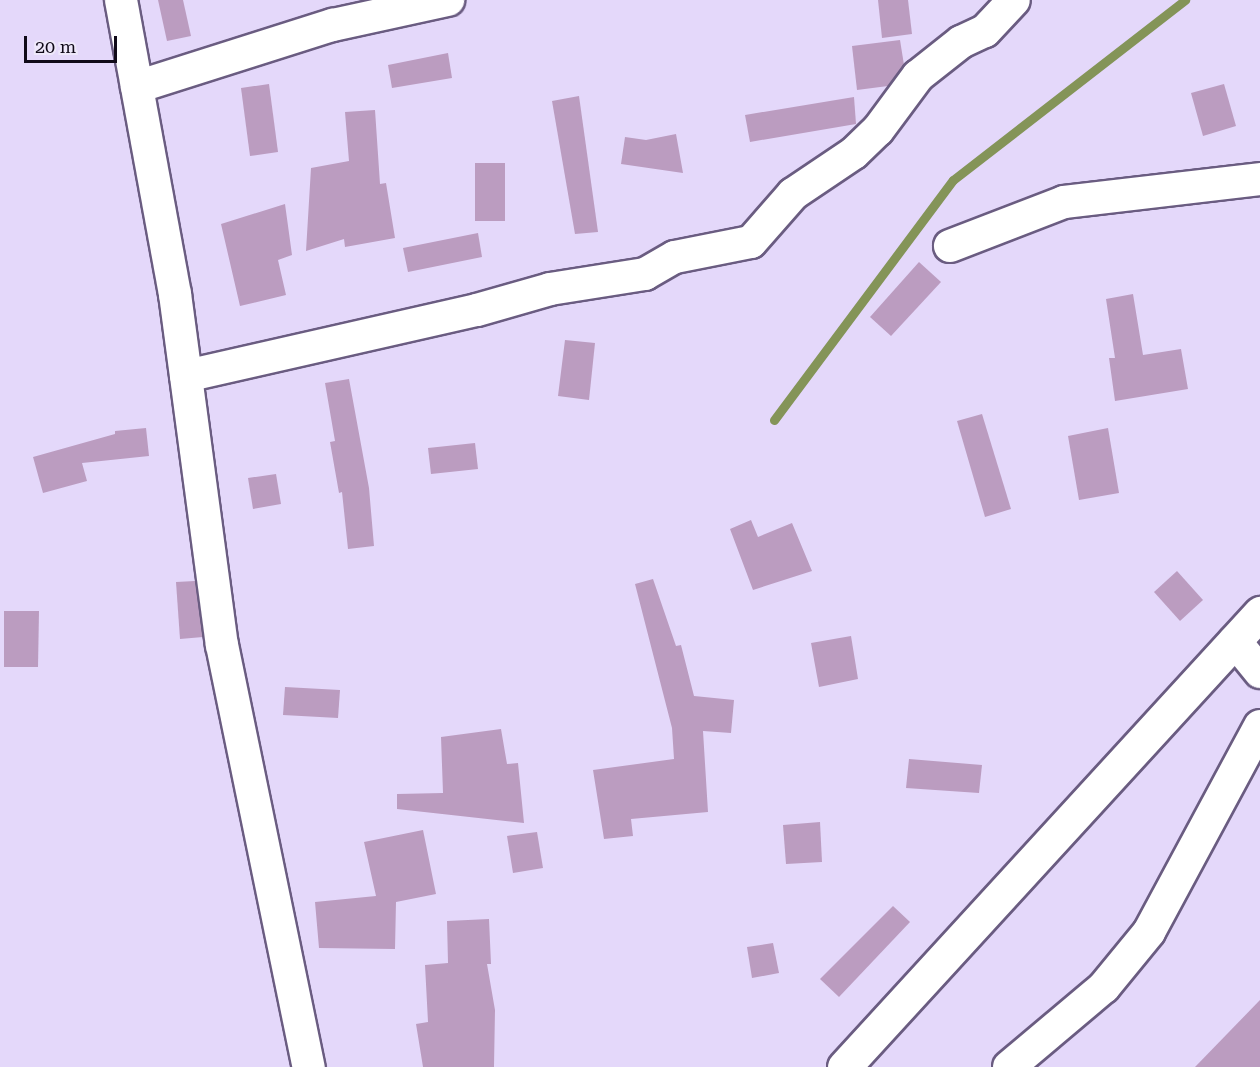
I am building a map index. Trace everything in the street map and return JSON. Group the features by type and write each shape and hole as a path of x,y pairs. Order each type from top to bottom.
{"street":[{"path":"121,0 175,294 222,645 309,1067"},
{"path":"137,87 333,25 448,0"},
{"path":"186,376 477,310 550,289 645,274 675,257 751,242 793,194 854,153 878,130 918,76 961,42 985,31 1014,0"},
{"path":"950,246 1064,202 1260,179"},
{"path":"844,1067 1260,613"},
{"path":"1235,641 1260,672"},
{"path":"1009,1067 1104,987 1149,932 1260,726"}],"building":[{"path":"158,0 183,0 191,36 167,41"},
{"path":"878,0 908,0 912,34 882,38"},
{"path":"900,40 904,65 888,86 857,90 852,46"},
{"path":"448,53 452,78 392,88 388,65"},
{"path":"269,84 278,152 250,156 241,88"},
{"path":"1224,84 1236,126 1203,136 1191,93"},
{"path":"579,96 598,232 575,234 552,101"},
{"path":"854,97 856,124 750,142 745,115"},
{"path":"375,110 380,184 386,183 395,238 345,247 344,239 306,251 311,168 349,161 345,112"},
{"path":"676,134 683,173 621,164 625,137 646,140"},
{"path":"475,163 505,163 505,221 475,221"},
{"path":"285,204 292,255 278,260 286,295 240,306 221,224"},
{"path":"478,233 482,257 408,272 403,248"},
{"path":"919,262 941,282 891,336 870,317"},
{"path":"1133,294 1143,355 1181,349 1188,389 1115,401 1109,358 1115,358 1106,299"},
{"path":"565,340 595,343 589,400 558,396"},
{"path":"349,379 369,488 374,546 348,549 342,492 339,493 330,442 335,441 325,383"},
{"path":"982,414 1011,509 985,517 957,421"},
{"path":"146,428 149,456 82,463 87,481 43,493 33,457 115,434 115,431"},
{"path":"1108,428 1119,493 1079,500 1068,436"},
{"path":"475,443 478,469 431,474 428,448"},
{"path":"276,474 281,504 253,509 248,478"},
{"path":"751,520 758,537 792,523 812,571 753,590 730,529"},
{"path":"1177,571 1203,600 1180,621 1154,592"},
{"path":"653,579 676,646 681,645 694,696 734,700 731,733 703,731 708,812 631,819 633,836 604,839 593,770 674,759 672,728 635,584"},
{"path":"195,581 203,637 180,639 176,582"},
{"path":"4,611 39,611 38,667 4,667"},
{"path":"851,636 858,679 819,687 811,643"},
{"path":"285,687 340,690 338,718 283,715"},
{"path":"501,729 507,764 518,763 524,823 397,809 397,794 443,793 441,737"},
{"path":"909,759 982,765 979,793 906,788"},
{"path":"820,822 822,862 786,864 783,825"},
{"path":"423,830 436,894 396,902 395,949 319,948 315,902 376,896 364,842"},
{"path":"537,832 543,868 513,873 507,836"},
{"path":"893,906 910,922 839,997 820,979"},
{"path":"489,919 491,964 487,964 495,1010 494,1067 423,1067 416,1024 428,1022 425,965 448,963 447,921"},
{"path":"773,943 779,973 752,978 747,947"},
{"path":"1260,1000 1260,1067 1195,1067"}],"waterway":[{"path":"774,420 953,180 1185,0"}]}
